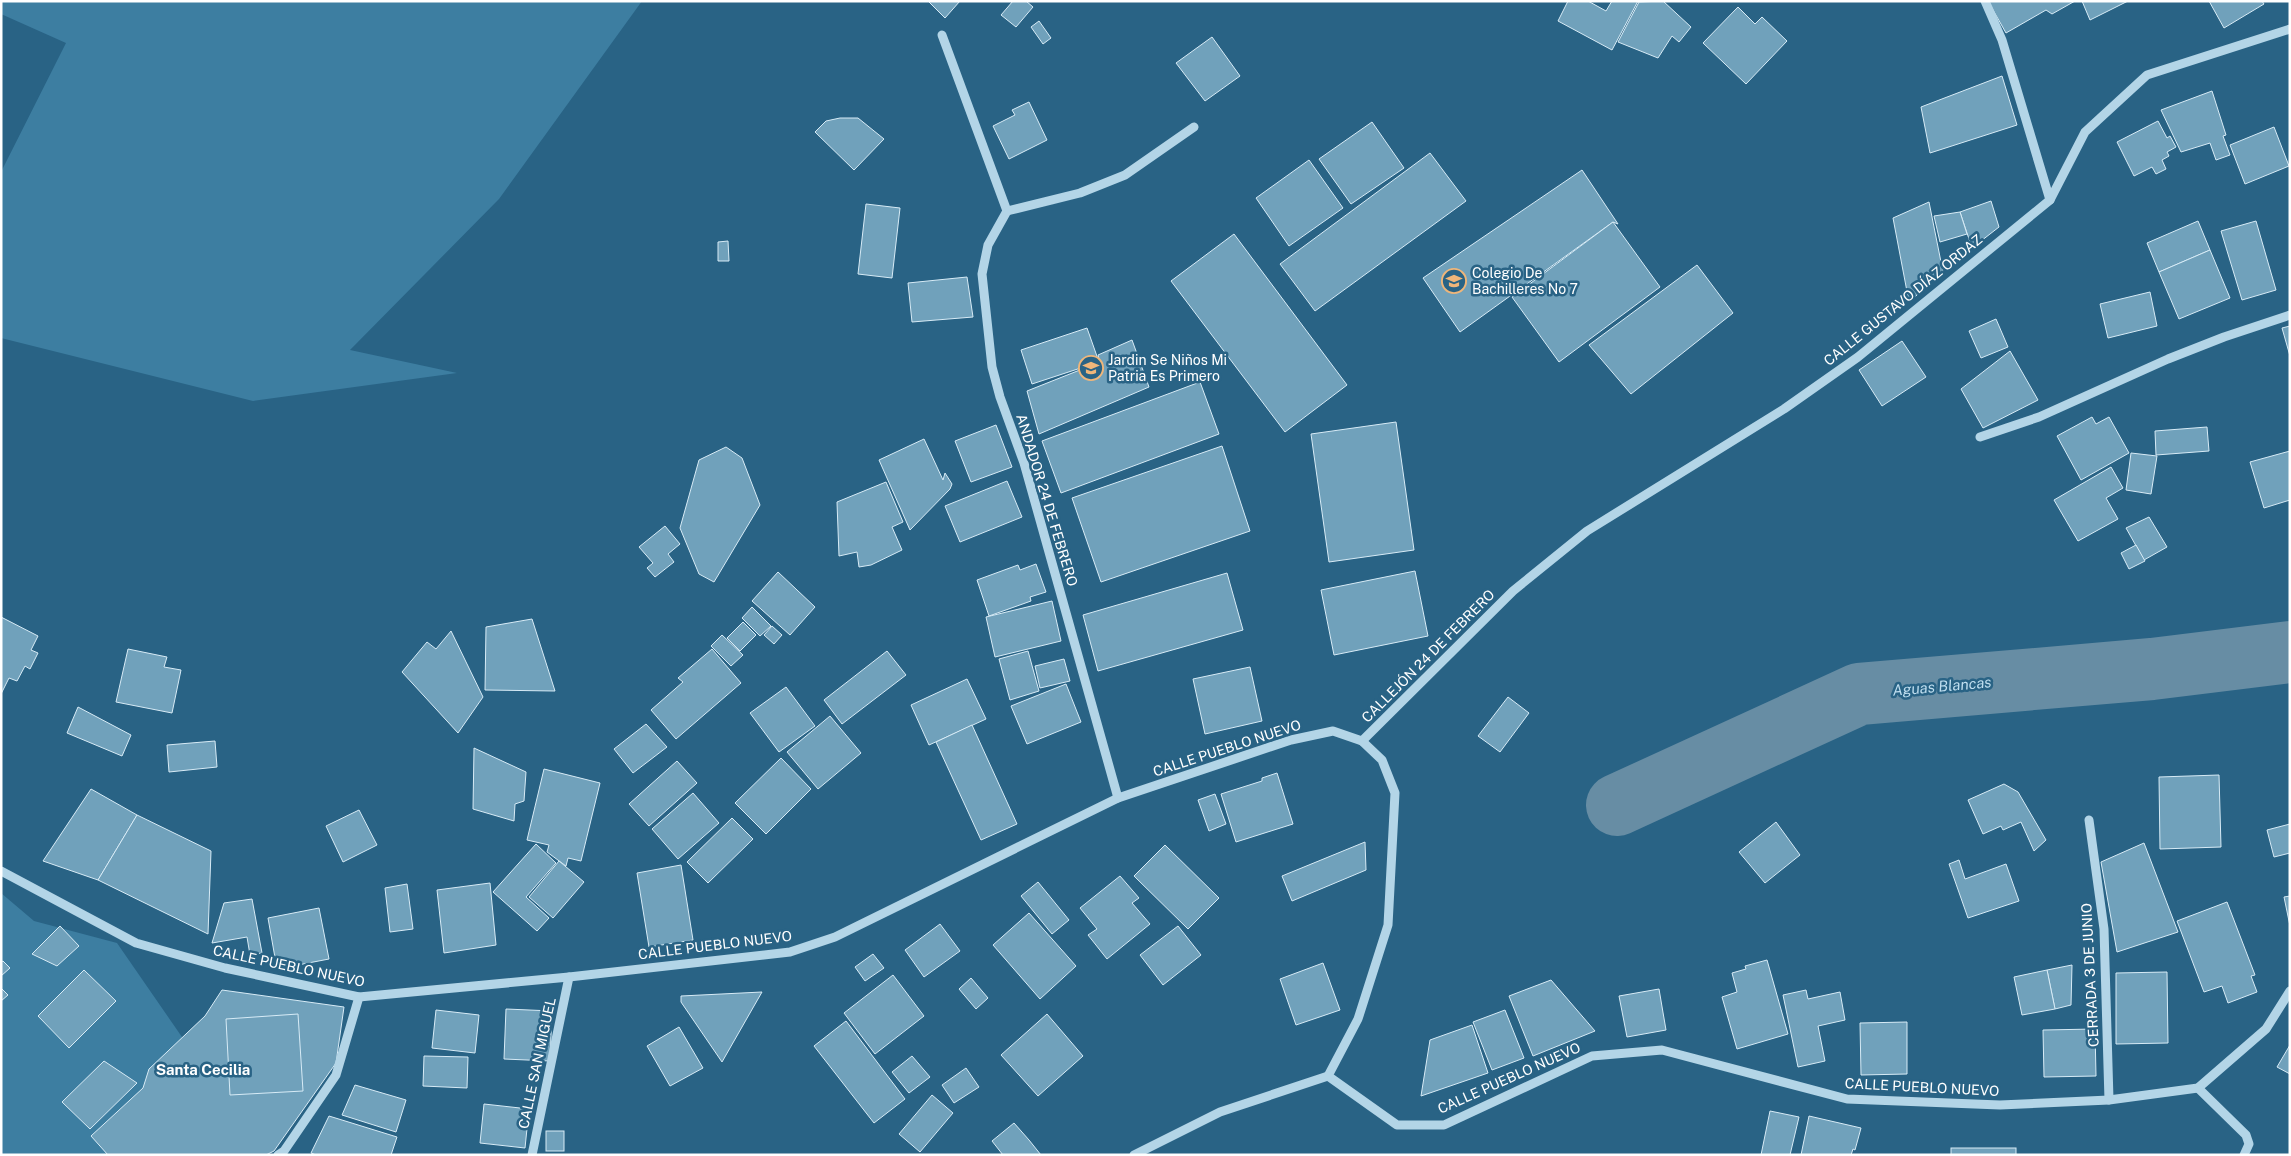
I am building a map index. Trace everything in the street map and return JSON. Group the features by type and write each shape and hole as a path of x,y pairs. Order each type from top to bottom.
{"street":[{"path":"1985,1 2002,40 2050,200"},
{"name":"CALLE GUSTAVO DÍAZ ORDAZ","path":"1513,591 1587,532 1784,409 1858,357 2050,200 2085,132 2147,75 2290,29"},
{"path":"942,35 1007,211 1080,193 1125,175 1194,127"},
{"name":"ANDADOR 24 DE FEBRERO","path":"1007,211 988,245 982,274 992,367 1000,397 1024,462 1118,798"},
{"path":"1980,437 2039,417 2168,359 2224,337 2290,315"},
{"name":"CALLEJÓN 24 DE FEBRERO","path":"1362,741 1513,591"},
{"name":"CALLE PUEBLO NUEVO","path":"1,871 136,943 225,968 359,997 569,977 790,952 835,937 1118,798 1291,740 1333,731 1362,741 1382,760 1396,793 1388,925 1358,1019 1328,1076 1397,1125 1444,1125 1592,1056 1662,1050 1847,1099 2000,1105 2109,1100 2198,1088"},
{"name":"CERRADA 3 DE JUNIO","path":"2089,820 2104,928 2109,1100"},
{"name":"CALLE SAN MIGUEL","path":"532,1155 569,977"},
{"path":"2244,1155 2249,1144 2246,1135 2198,1088 2266,1029 2290,992"},
{"path":"278,1155 284,1150 336,1075 359,997"},
{"path":"1134,1155 1220,1112 1328,1076"}],"shaded area":[{"path":"1,1 642,1 499,199 350,350 457,373 253,401 1,338 1,172 66,43 1,14"},
{"path":"1,893 34,921 117,943 202,1066 168,1155 1,1155"}],"building":[{"path":"928,1 960,1 945,18"},
{"path":"1013,1 1026,1 1033,7 1016,27 1001,15"},
{"path":"1568,1 1588,1 1606,11 1612,1 1638,1 1612,50 1558,21"},
{"path":"1663,1 1691,27 1679,42 1672,36 1658,58 1618,42 1639,2"},
{"path":"1988,1 2075,1 2052,14 2046,10 2006,33"},
{"path":"2082,1 2128,1 2090,20"},
{"path":"2209,1 2262,1 2264,4 2224,28"},
{"path":"1738,7 1755,24 1762,17 1787,41 1746,84 1703,43"},
{"path":"1039,21 1051,38 1043,44 1031,27"},
{"path":"1212,37 1240,76 1205,101 1176,63"},
{"path":"2002,76 2017,125 1930,153 1921,107"},
{"path":"2212,91 2226,135 2223,136 2230,155 2216,160 2210,143 2181,152 2161,110"},
{"path":"1029,102 1047,140 1009,159 993,126 1015,115 1012,110"},
{"path":"840,118 858,118 884,139 854,170 815,132 826,121"},
{"path":"2158,121 2167,138 2170,136 2176,147 2167,152 2169,156 2162,160 2166,169 2156,174 2152,167 2134,176 2117,142"},
{"path":"1372,122 1404,168 1351,204 1319,159"},
{"path":"2274,127 2289,166 2245,184 2230,145"},
{"path":"1430,153 1466,201 1315,311 1280,264"},
{"path":"1309,160 1343,208 1289,246 1256,198"},
{"path":"1582,170 1618,224 1613,222 1460,332 1423,278"},
{"path":"1991,201 1999,227 1972,248 1960,212"},
{"path":"1929,202 1943,272 1909,302 1893,218"},
{"path":"866,204 900,208 892,278 858,274"},
{"path":"1960,212 1967,234 1940,242 1934,216"},
{"path":"2198,221 2210,250 2159,272 2147,243"},
{"path":"2256,221 2276,290 2242,300 2221,231"},
{"path":"1613,222 1660,287 1559,362 1512,297"},
{"path":"1234,234 1347,385 1285,432 1171,281"},
{"path":"728,241 729,261 718,261 718,242"},
{"path":"2210,250 2230,298 2179,319 2159,272"},
{"path":"1697,265 1733,313 1631,394 1589,345"},
{"path":"967,277 973,317 912,322 908,283"},
{"path":"2150,292 2157,326 2108,338 2100,304"},
{"path":"1996,319 2008,347 1981,358 1969,331"},
{"path":"2290,326 2290,356 2282,328"},
{"path":"1087,328 1099,362 1032,384 1021,350"},
{"path":"1132,340 1149,387 1039,434 1027,391 1100,362 1098,355"},
{"path":"1902,341 1926,377 1882,406 1859,370"},
{"path":"2010,351 2038,400 1983,428 1961,389"},
{"path":"1200,382 1219,434 1061,493 1042,441"},
{"path":"2092,417 2096,424 2109,417 2129,453 2081,480 2057,436"},
{"path":"1396,422 1414,550 1329,562 1311,434"},
{"path":"996,425 1012,467 971,482 955,441"},
{"path":"2207,427 2209,451 2156,455 2155,431"},
{"path":"924,439 943,480 945,473 952,484 950,489 910,530 879,460"},
{"path":"1222,446 1250,531 1101,582 1072,498"},
{"path":"726,447 742,458 760,505 714,582 699,574 680,528 699,460"},
{"path":"2290,451 2290,500 2264,508 2250,462"},
{"path":"2131,453 2157,456 2151,494 2126,490"},
{"path":"2111,467 2123,488 2106,498 2118,519 2078,541 2054,500"},
{"path":"1007,481 1022,517 960,542 945,506"},
{"path":"886,482 903,522 892,527 902,550 871,565 859,567 857,552 839,556 837,502"},
{"path":"2149,517 2167,547 2144,560 2126,528"},
{"path":"665,526 680,544 668,554 674,562 655,577 647,568 653,563 639,547"},
{"path":"2136,545 2145,561 2129,569 2121,553"},
{"path":"1036,564 1046,592 1030,597 1031,601 989,616 977,580 1018,565 1020,570"},
{"path":"1415,571 1428,636 1334,655 1321,590"},
{"path":"778,572 815,607 790,635 752,601"},
{"path":"1227,573 1243,630 1098,671 1083,615"},
{"path":"1052,601 1061,641 995,657 986,617"},
{"path":"752,607 771,626 760,636 742,618"},
{"path":"1,617 38,636 31,650 38,653 30,669 25,666 17,681 9,678 1,694"},
{"path":"532,619 555,691 485,690 486,627"},
{"path":"743,622 756,635 740,651 727,638"},
{"path":"772,626 782,635 774,644 764,635"},
{"path":"451,631 483,697 458,733 402,672 427,642 436,649"},
{"path":"722,635 743,655 731,666 711,646"},
{"path":"128,649 167,657 164,667 181,670 172,713 116,702"},
{"path":"712,649 741,683 676,739 651,710 683,682 678,678"},
{"path":"887,651 906,675 842,724 824,700"},
{"path":"1028,651 1039,691 1010,700 999,659"},
{"path":"1064,659 1070,681 1040,688 1035,666"},
{"path":"1250,667 1262,721 1205,734 1193,679"},
{"path":"967,679 986,719 929,745 911,705"},
{"path":"1066,684 1081,722 1027,744 1011,706"},
{"path":"786,687 815,726 779,752 750,713"},
{"path":"1508,697 1529,713 1500,752 1478,736"},
{"path":"78,707 131,735 122,756 67,733"},
{"path":"830,716 861,753 818,789 787,752"},
{"path":"646,724 667,747 633,773 614,749"},
{"path":"972,725 1017,824 981,840 936,742"},
{"path":"215,741 217,767 169,772 167,745"},
{"path":"474,748 526,772 524,801 515,804 514,821 473,809"},
{"path":"781,758 811,789 766,834 735,803"},
{"path":"677,761 697,783 649,826 629,804"},
{"path":"544,769 600,783 581,861 568,858 566,866 547,852 549,845 527,840"},
{"path":"1277,773 1293,824 1236,842 1221,794 1262,781 1262,778"},
{"path":"2219,775 2221,847 2160,849 2159,777"},
{"path":"2004,784 2018,792 2046,840 2034,851 2021,822 2003,830 2001,826 1983,834 1968,800"},
{"path":"91,789 137,815 98,880 43,861"},
{"path":"693,793 719,823 678,859 652,829"},
{"path":"1215,794 1226,824 1209,831 1198,800"},
{"path":"359,810 377,845 343,862 326,826"},
{"path":"137,815 211,851 208,934 98,880"},
{"path":"732,818 753,839 708,883 687,862"},
{"path":"1776,822 1800,855 1765,883 1739,852"},
{"path":"2290,824 2290,853 2274,857 2267,830"},
{"path":"1365,842 1366,870 1292,901 1282,876"},
{"path":"2144,843 2178,932 2117,952 2101,862"},
{"path":"536,844 556,863 526,897 549,918 537,931 493,892"},
{"path":"1165,845 1219,898 1188,929 1134,876"},
{"path":"1959,860 1965,879 2006,864 2019,901 1968,918 1949,864"},
{"path":"559,861 584,882 553,918 529,897"},
{"path":"681,865 693,940 649,947 637,873"},
{"path":"1120,876 1139,898 1132,903 1150,924 1107,959 1088,935 1097,929 1080,908"},
{"path":"1038,882 1069,920 1052,934 1021,896"},
{"path":"490,883 496,945 444,953 437,890"},
{"path":"407,884 413,929 390,932 385,888"},
{"path":"2290,896 2290,926 2284,897"},
{"path":"252,899 262,953 250,955 247,937 212,943 224,903"},
{"path":"2227,902 2255,975 2251,976 2257,992 2228,1003 2222,986 2204,992 2177,921"},
{"path":"319,908 329,959 277,969 268,918"},
{"path":"1029,913 1076,966 1040,999 993,945"},
{"path":"940,924 960,951 924,977 905,950"},
{"path":"60,926 79,946 57,966 32,954"},
{"path":"1178,926 1201,955 1163,985 1140,955"},
{"path":"873,954 884,968 865,981 855,967"},
{"path":"1767,960 1788,1034 1737,1049 1722,997 1737,992 1732,973 1746,969 1745,966"},
{"path":"3,961 10,968 1,976 1,962"},
{"path":"1323,963 1340,1010 1296,1025 1280,979"},
{"path":"2072,965 2071,1005 2055,1009 2047,970"},
{"path":"84,970 116,1001 69,1048 38,1016"},
{"path":"2047,970 2055,1009 2022,1015 2014,977"},
{"path":"2167,972 2168,1043 2116,1044 2116,973"},
{"path":"893,975 924,1016 875,1054 844,1013"},
{"path":"971,978 988,998 976,1009 959,989"},
{"path":"1551,980 1595,1031 1533,1056 1509,996"},
{"path":"1,988 8,995 1,1001"},
{"path":"1659,989 1666,1030 1627,1037 1619,996"},
{"path":"222,990 344,1007 336,1063 274,1151 266,1155 108,1155 91,1136 143,1088 149,1069 205,1016"},
{"path":"1806,990 1808,999 1840,992 1845,1020 1818,1026 1825,1061 1798,1067 1783,995"},
{"path":"762,992 722,1062 681,1002 681,996"},
{"path":"506,1009 552,1011 550,1061 504,1059"},
{"path":"436,1010 479,1015 475,1053 432,1048"},
{"path":"1505,1010 1524,1058 1492,1070 1473,1022"},
{"path":"298,1014 303,1091 230,1095 226,1019"},
{"path":"1047,1014 1083,1056 1038,1096 1001,1055"},
{"path":"846,1021 905,1099 874,1123 814,1046"},
{"path":"1907,1022 1907,1074 1861,1075 1860,1023"},
{"path":"1472,1025 1488,1073 1421,1096 1430,1040"},
{"path":"679,1027 703,1068 670,1086 647,1046"},
{"path":"2095,1029 2096,1076 2044,1077 2043,1030"},
{"path":"2290,1045 2290,1074 2277,1067"},
{"path":"424,1056 468,1057 467,1088 423,1086"},
{"path":"912,1056 930,1077 909,1093 892,1072"},
{"path":"104,1061 137,1083 90,1129 62,1102"},
{"path":"966,1068 979,1087 954,1103 942,1085"},
{"path":"355,1085 406,1100 396,1132 342,1115"},
{"path":"932,1095 953,1113 920,1152 899,1134"},
{"path":"484,1104 529,1109 525,1148 480,1143"},
{"path":"1770,1111 1799,1117 1790,1155 1761,1155"},
{"path":"329,1116 397,1137 391,1155 316,1155 311,1153"},
{"path":"1809,1116 1861,1128 1855,1150 1853,1149 1851,1155 1801,1155"},
{"path":"1014,1123 1041,1155 1003,1155 992,1141"},
{"path":"546,1131 564,1131 564,1151 546,1151"},
{"path":"1951,1148 2016,1148 2016,1155 1951,1155"}],"waterway":[{"name":"Aguas Blancas","path":"1617,805 1859,694 2152,669 2290,652"}],"place":[{"name":"Colegio De Bachilleres No 7","path":"1454,281"},
{"name":"Jardin Se Niños Mi Patria Es Primero","path":"1091,368"}],"district":[{"name":"Santa Cecilia","path":"203,1069"}]}
